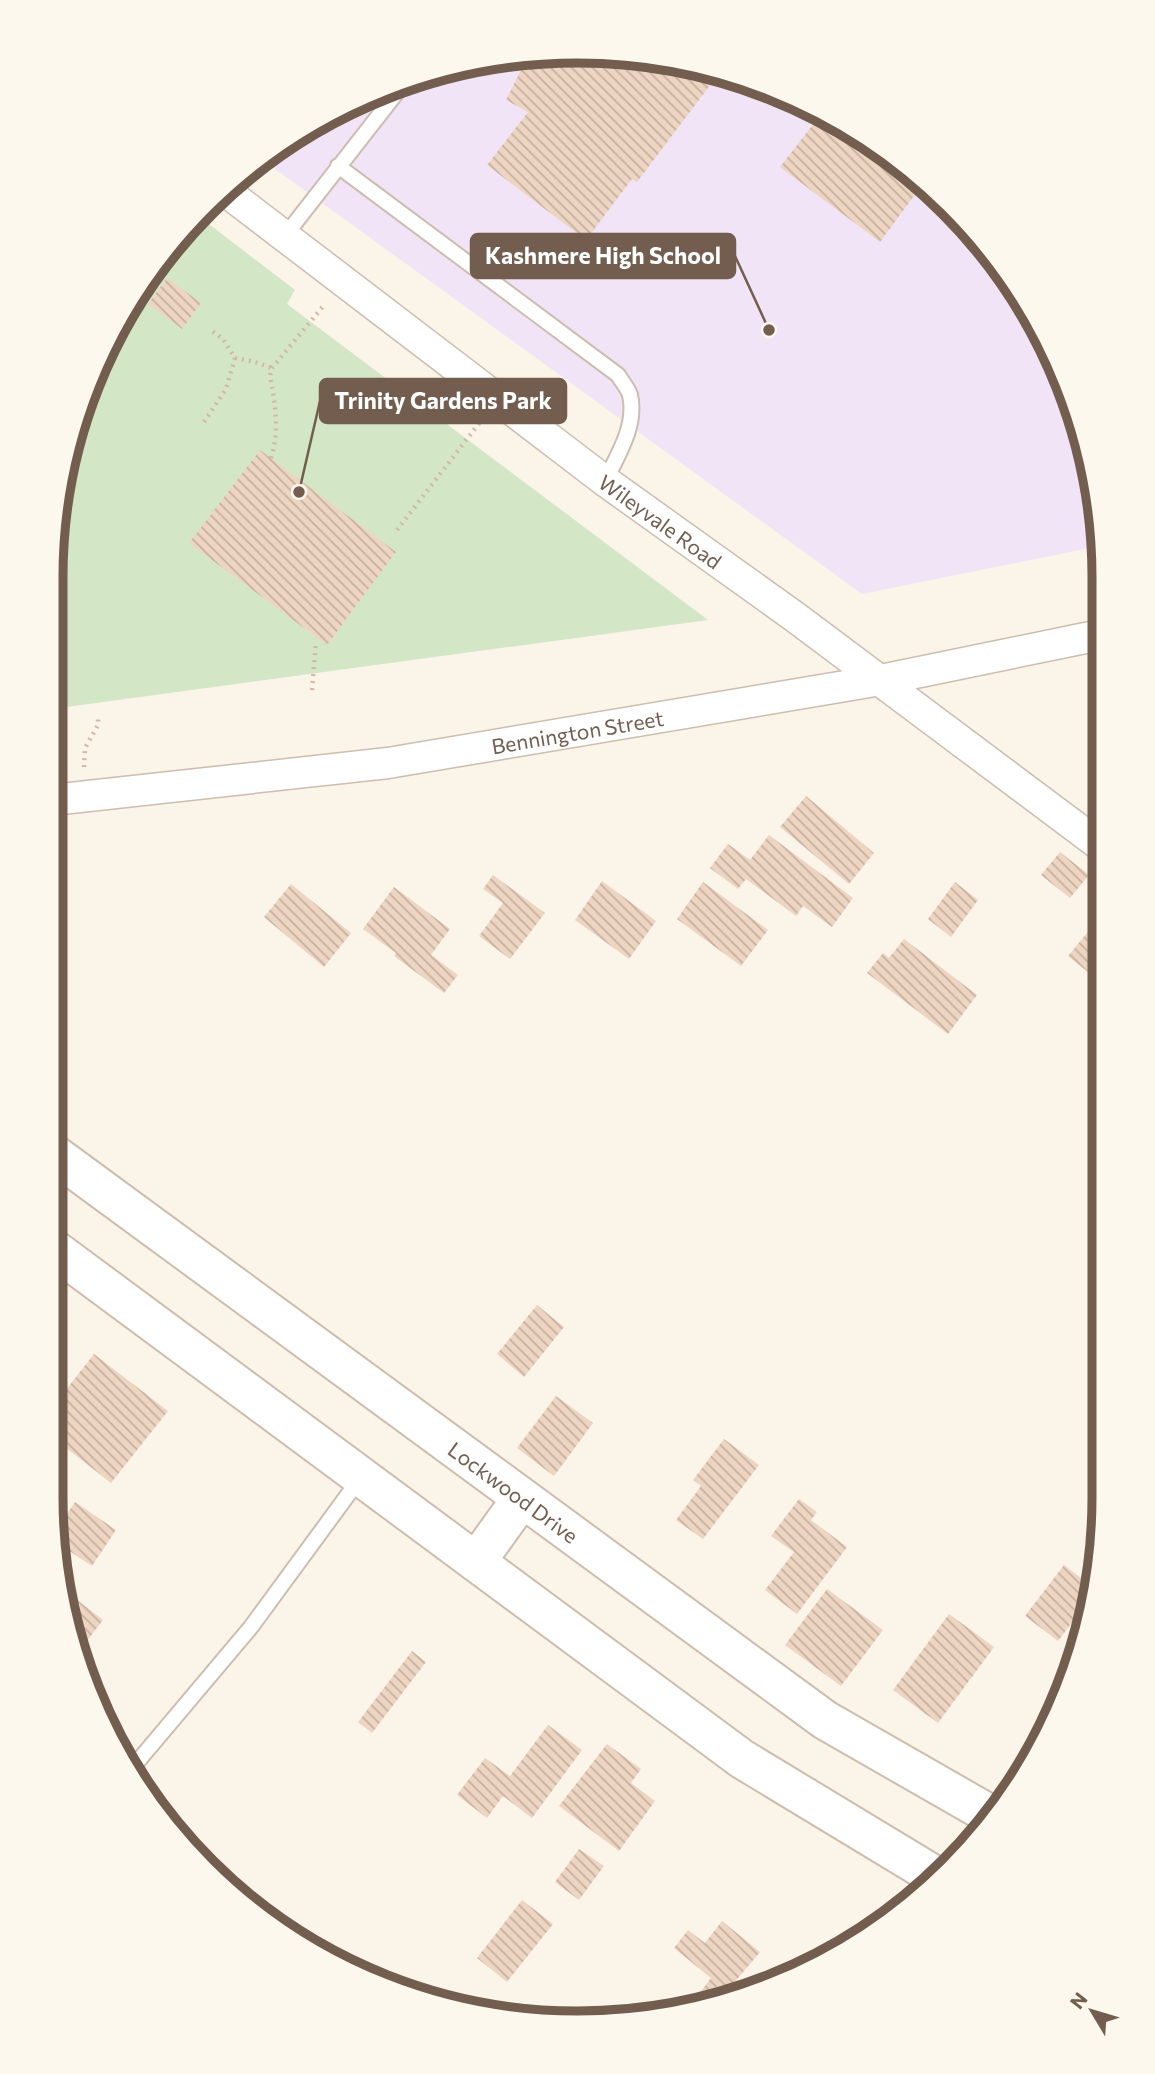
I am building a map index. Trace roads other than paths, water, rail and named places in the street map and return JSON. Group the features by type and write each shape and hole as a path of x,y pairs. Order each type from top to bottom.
{"main road":[{"name":"Lockwood Drive","path":"63,1161 825,1720 985,1812"},
{"path":"63,1256 742,1759 928,1873"},
{"path":"476,1562 522,1497"}],"street":[{"name":"Wileyvale Road","path":"232,196 605,481 881,680 1092,839"},
{"name":"Bennington Street","path":"63,799 388,763 881,680 1092,637"}],"lane":[{"path":"284,237 393,97"},
{"path":"338,166 618,375 629,393 632,414 625,440 605,481"},
{"path":"137,1762 251,1627 361,1477"}],"place":[{"name":"Kashmere High School","path":"769,330"},
{"name":"Trinity Gardens Park","path":"299,492"}]}
